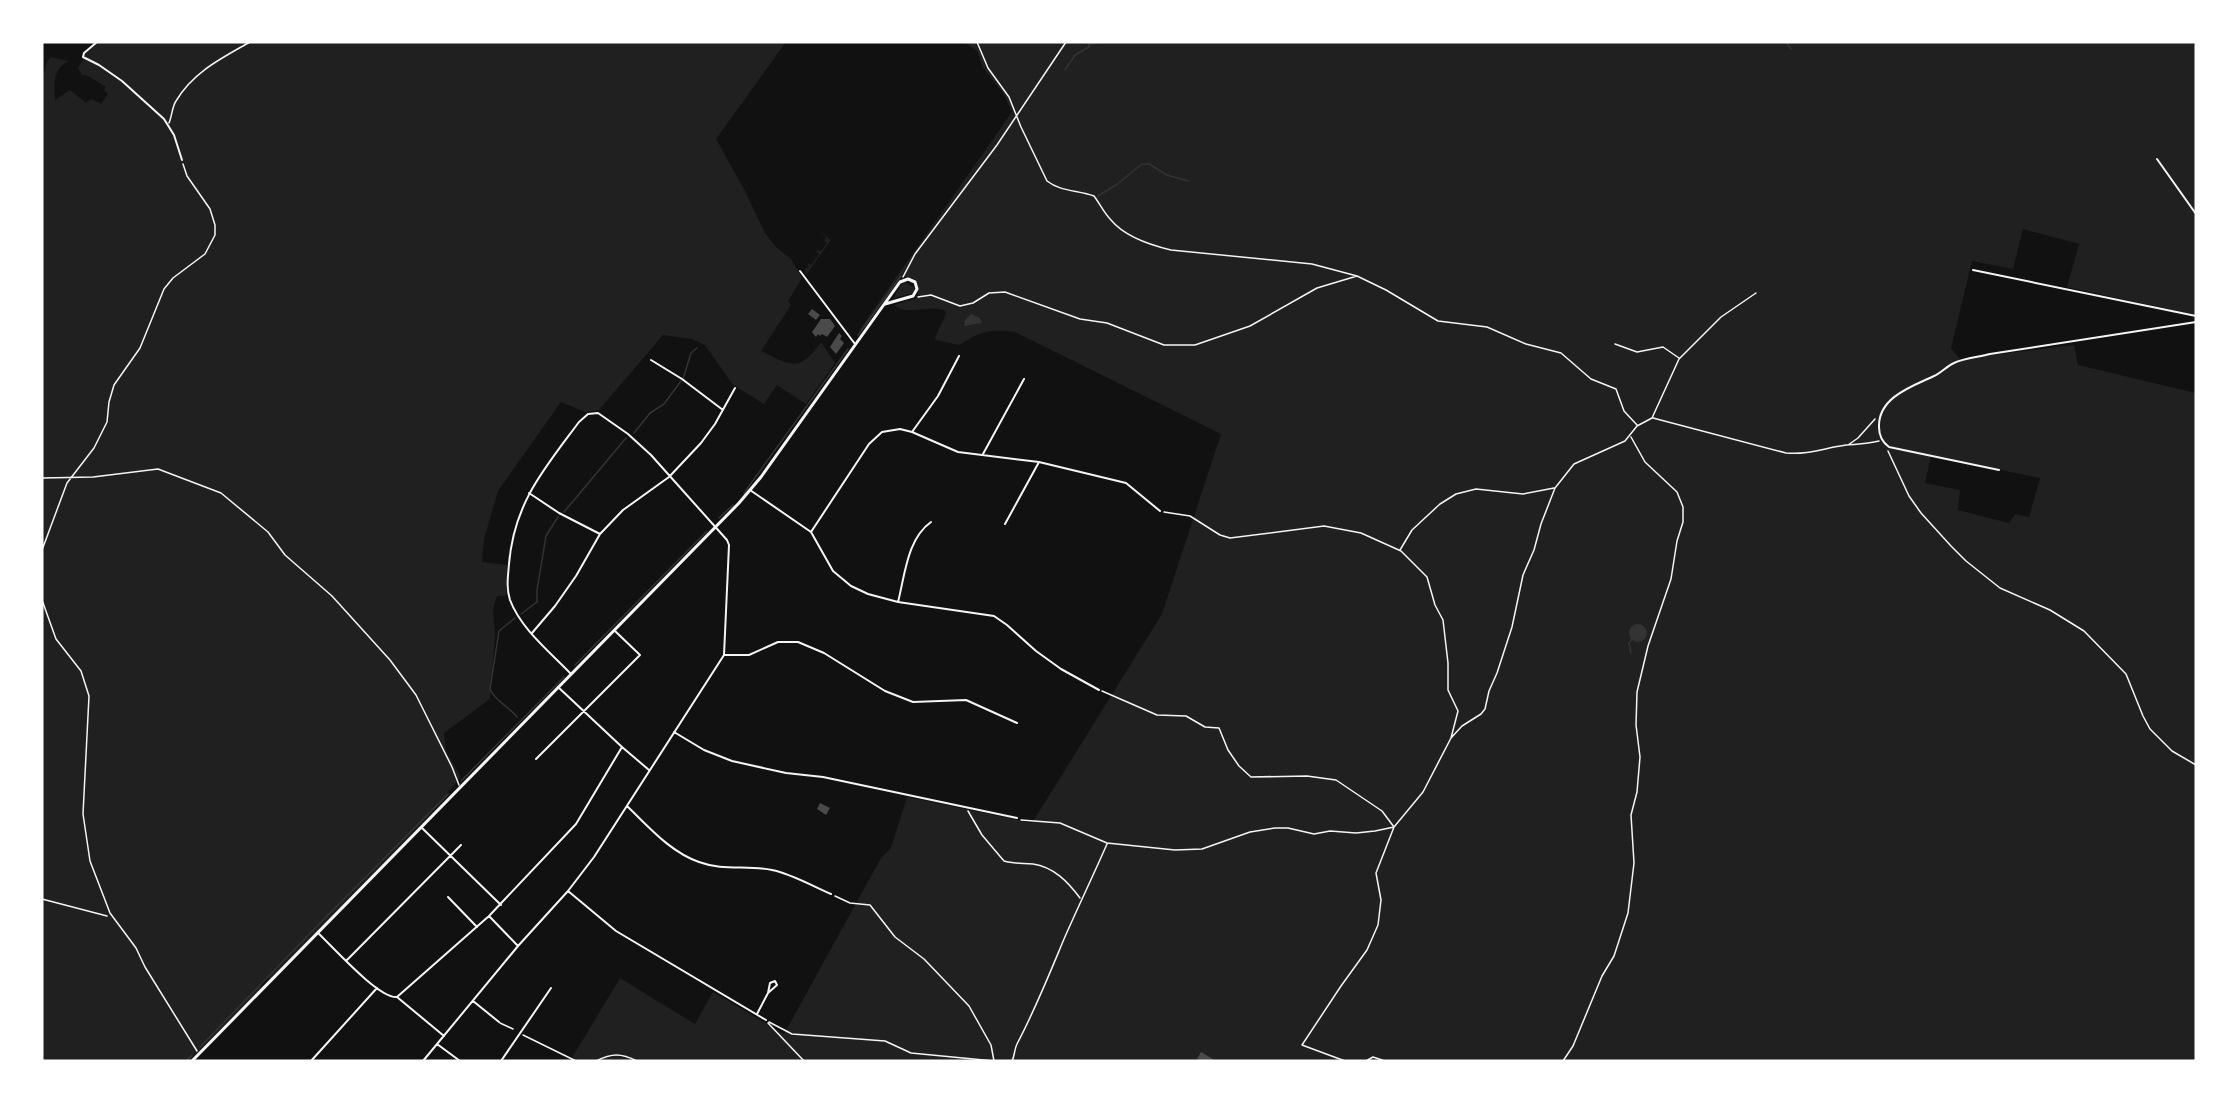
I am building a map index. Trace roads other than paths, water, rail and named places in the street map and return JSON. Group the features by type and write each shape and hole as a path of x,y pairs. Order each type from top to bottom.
{"street":[{"path":"97,42 84,54 84,58 122,81 169,124 182,160"},
{"path":"2157,159 2196,214"},
{"path":"1973,270 2196,316"},
{"path":"800,271 855,344"},
{"path":"192,1061 615,631 750,490 855,344 885,304 904,279 911,279 916,284 917,290 914,295 885,304"},
{"path":"1999,470 1886,445 1878,426 1880,417 1888,403 1905,389 1937,375 1959,361 1990,354 2196,322"},
{"path":"912,432 938,396 959,356"},
{"path":"651,360 682,379 723,410"},
{"path":"983,454 1024,379"},
{"path":"532,633 576,576 600,534 623,510 669,477 701,443 735,388"},
{"path":"423,1061 518,946 568,891 594,856 724,655 729,545 651,455 601,414 591,413 579,422 529,493 519,513 514,533 508,587 514,608 532,633 571,674"},
{"path":"810,532 875,437 890,429 912,432 958,452 1039,462 1126,483 1160,511"},
{"path":"1005,524 1039,462"},
{"path":"750,490 810,532 833,571 851,586 868,594 898,602 994,616 1053,663 1099,690"},
{"path":"529,493 558,513 600,534"},
{"path":"898,602 915,541 923,528 931,522"},
{"path":"536,759 640,655 615,631"},
{"path":"724,655 749,655 778,642 798,642 824,653 885,691 913,702 966,700 1017,723"},
{"path":"558,687 649,770"},
{"path":"674,732 704,750 728,760 1017,819"},
{"path":"318,933 377,988 391,998 397,997 501,905 576,824 622,747"},
{"path":"627,806 673,848 697,862 722,868 774,870 831,894"},
{"path":"421,826 501,905"},
{"path":"346,960 461,845"},
{"path":"568,891 616,931 766,1020"},
{"path":"448,897 477,927"},
{"path":"489,916 518,946"},
{"path":"311,1061 377,988"},
{"path":"501,1061 550,988"},
{"path":"757,1014 768,993"},
{"path":"397,997 444,1036"},
{"path":"473,1001 499,1022 513,1029"},
{"path":"437,1044 460,1061"}],"waterway":[{"path":"1065,70 1075,55 1089,47 1089,42"},
{"path":"1091,44 1101,42"},
{"path":"1786,42 1791,49"},
{"path":"1098,196 1142,164 1149,164 1167,175 1188,181"},
{"path":"858,335 901,276"},
{"path":"683,379 691,353 697,348"},
{"path":"744,493 848,349"},
{"path":"634,433 650,413 664,404 681,381"},
{"path":"564,512 626,438"},
{"path":"719,518 733,505"},
{"path":"521,614 537,602 546,536 558,517"},
{"path":"575,665 707,531"},
{"path":"515,618 499,631 490,689 495,697 517,717"},
{"path":"1631,653 1629,643 1632,639"},
{"path":"461,781 564,677"},
{"path":"323,920 448,794"},
{"path":"200,1047 322,921"},
{"path":"186,1061 192,1055"}]}
